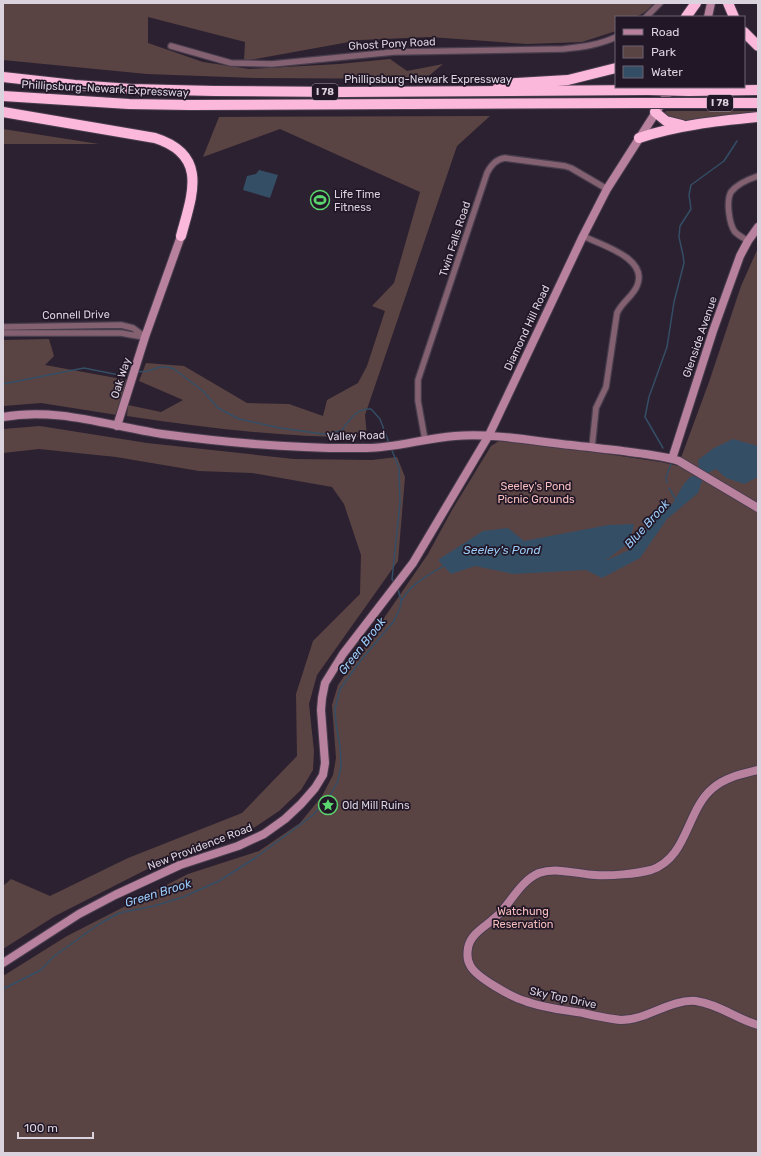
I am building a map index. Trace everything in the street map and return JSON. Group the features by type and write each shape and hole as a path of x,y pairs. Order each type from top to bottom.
{"highway":[{"path":"687,16 696,3"},
{"path":"728,3 734,16"},
{"path":"745,33 758,46"},
{"path":"441,91 470,85 568,80 615,68"},
{"name":"Phillipsburg-Newark Expressway","path":"3,77 75,86 131,89 342,92 758,90"},
{"name":"Phillipsburg-Newark Expressway","path":"3,96 129,104 190,105 758,103"},
{"path":"3,112 155,138 172,144 185,156 192,171 193,180 192,194 181,236"},
{"path":"655,112 662,119 669,122 689,125"},
{"path":"639,138 658,131 689,125 758,117"}],"main road":[{"path":"708,16 711,3"},
{"name":"Diamond Hill Road","path":"401,579 420,552 489,435 583,236 607,189 671,88"},
{"name":"Glenside Avenue","path":"672,459 740,256 758,227"},
{"path":"146,337 181,236"},
{"name":"Oak Way","path":"117,426 146,337"},
{"name":"Valley Road","path":"3,417 27,414 49,414 92,420 162,434 262,444 315,447 383,447 455,436 489,435 623,450 672,459 692,469 758,508"},
{"name":"New Providence Road","path":"3,962 79,914 115,895 174,868 238,846 264,834 286,818 301,804 318,785 324,769 325,757 321,710 322,698 326,683 343,654 401,579"},
{"name":"Sky Top Drive","path":"758,770 739,774 713,788 704,798 696,811 678,848 672,856 652,869 633,873 596,875 552,870 538,873 528,880 500,913 473,937 468,946 467,955 470,965 477,974 511,995 525,1002 541,1006 622,1020 637,1018 680,1003 696,1001 709,1004 742,1020 758,1025"}],"street":[{"path":"647,16 660,3"},
{"name":"Ghost Pony Road","path":"171,46 231,63 272,64 394,52 563,49 584,47 615,37"},
{"name":"Twin Falls Road","path":"425,440 418,401 418,380 489,168 496,161 505,158 565,166 607,189"},
{"path":"748,241 732,228 729,199 735,188 745,181 758,176"},
{"path":"583,236 628,258 634,264 639,276 639,281 635,290 622,304 617,314 606,387 596,408 592,447"},
{"name":"Connell Drive","path":"3,327 121,325 133,328 146,337"},
{"name":"Connell Drive","path":"3,333 121,333 132,336 146,337"}],"green space":[{"path":"3,3 654,3 645,12 637,16 615,16 615,31 582,42 527,44 430,37 360,40 244,61 245,42 148,17 148,43 203,62 249,69 339,64 390,59 407,71 443,64 425,79 255,78 147,74 3,60"},
{"path":"666,111 758,111 758,114 679,123 663,115"},
{"path":"490,116 457,146 365,415 367,437 277,434 127,416 128,405 161,412 183,400 139,381 146,363 184,366 247,403 289,404 323,416 327,400 358,383 367,366 385,311 372,306 394,283 420,192 280,129 203,157 219,117"},
{"path":"3,129 99,144 3,144"},
{"name":"Watchung Reservation","path":"758,248 758,1153 3,1153 3,976 67,936 188,874 259,851 300,823 322,796 333,775 336,758 332,705 338,685 428,554 452,510 491,446 499,441 593,452 678,466 709,382 741,286"},
{"path":"49,339 54,356 45,365 127,380 117,415 41,403 3,406 3,340"},
{"path":"40,426 147,443 294,459 372,460 397,457 405,477 398,561 317,675 309,704 314,751 313,770 301,790 279,811 249,831 179,853 55,916 3,949 3,886 11,879 50,896 128,858 242,813 297,756 296,694 313,641 360,594 361,555 344,504 332,487 252,473 199,471 116,457 39,449 3,453 3,429"}],"water":[{"path":"259,170 278,175 270,198 243,190 247,176 256,174"},
{"name":"Seeley's Pond","path":"733,439 758,446 758,477 744,484 726,478 716,469 708,473 702,481 698,493 667,519 640,558 602,578 586,570 513,574 475,566 451,574 438,560 483,531 508,528 524,541 608,525 634,524 630,542 605,561 631,549 651,522 673,503 683,485 690,477 695,476 699,468 698,460 714,448"}],"waterway":[{"path":"663,448 645,417 649,397 667,347 674,302 684,263 679,237 680,226 691,209 689,195 691,185 724,161 737,141"},
{"name":"Green Brook","path":"137,372 148,371 160,367 174,369 203,391 218,408 239,419 280,428 323,434 341,431 350,419 361,410 371,409 380,419 389,443"},
{"name":"Green Brook","path":"3,384 84,368 119,375 131,373"},
{"name":"Green Brook","path":"391,448 399,468 400,503 392,579 394,582"},
{"path":"667,483 666,477 671,464"},
{"path":"669,488 676,500"},
{"name":"Blue Brook","path":"402,600 415,584 445,565"},
{"name":"Green Brook","path":"3,989 41,970 53,957 99,924 119,913 154,906 183,897 219,881 255,858 313,815 329,797 338,781 341,765 335,709 340,689 361,660 394,621 400,608 401,601 398,589"}],"place":[{"name":"Life Time Fitness","path":"320,200"},
{"name":"Old Mill Ruins","path":"328,805"}],"park label":[{"name":"Seeley's Pond Picnic Grounds","path":"536,492"}]}
